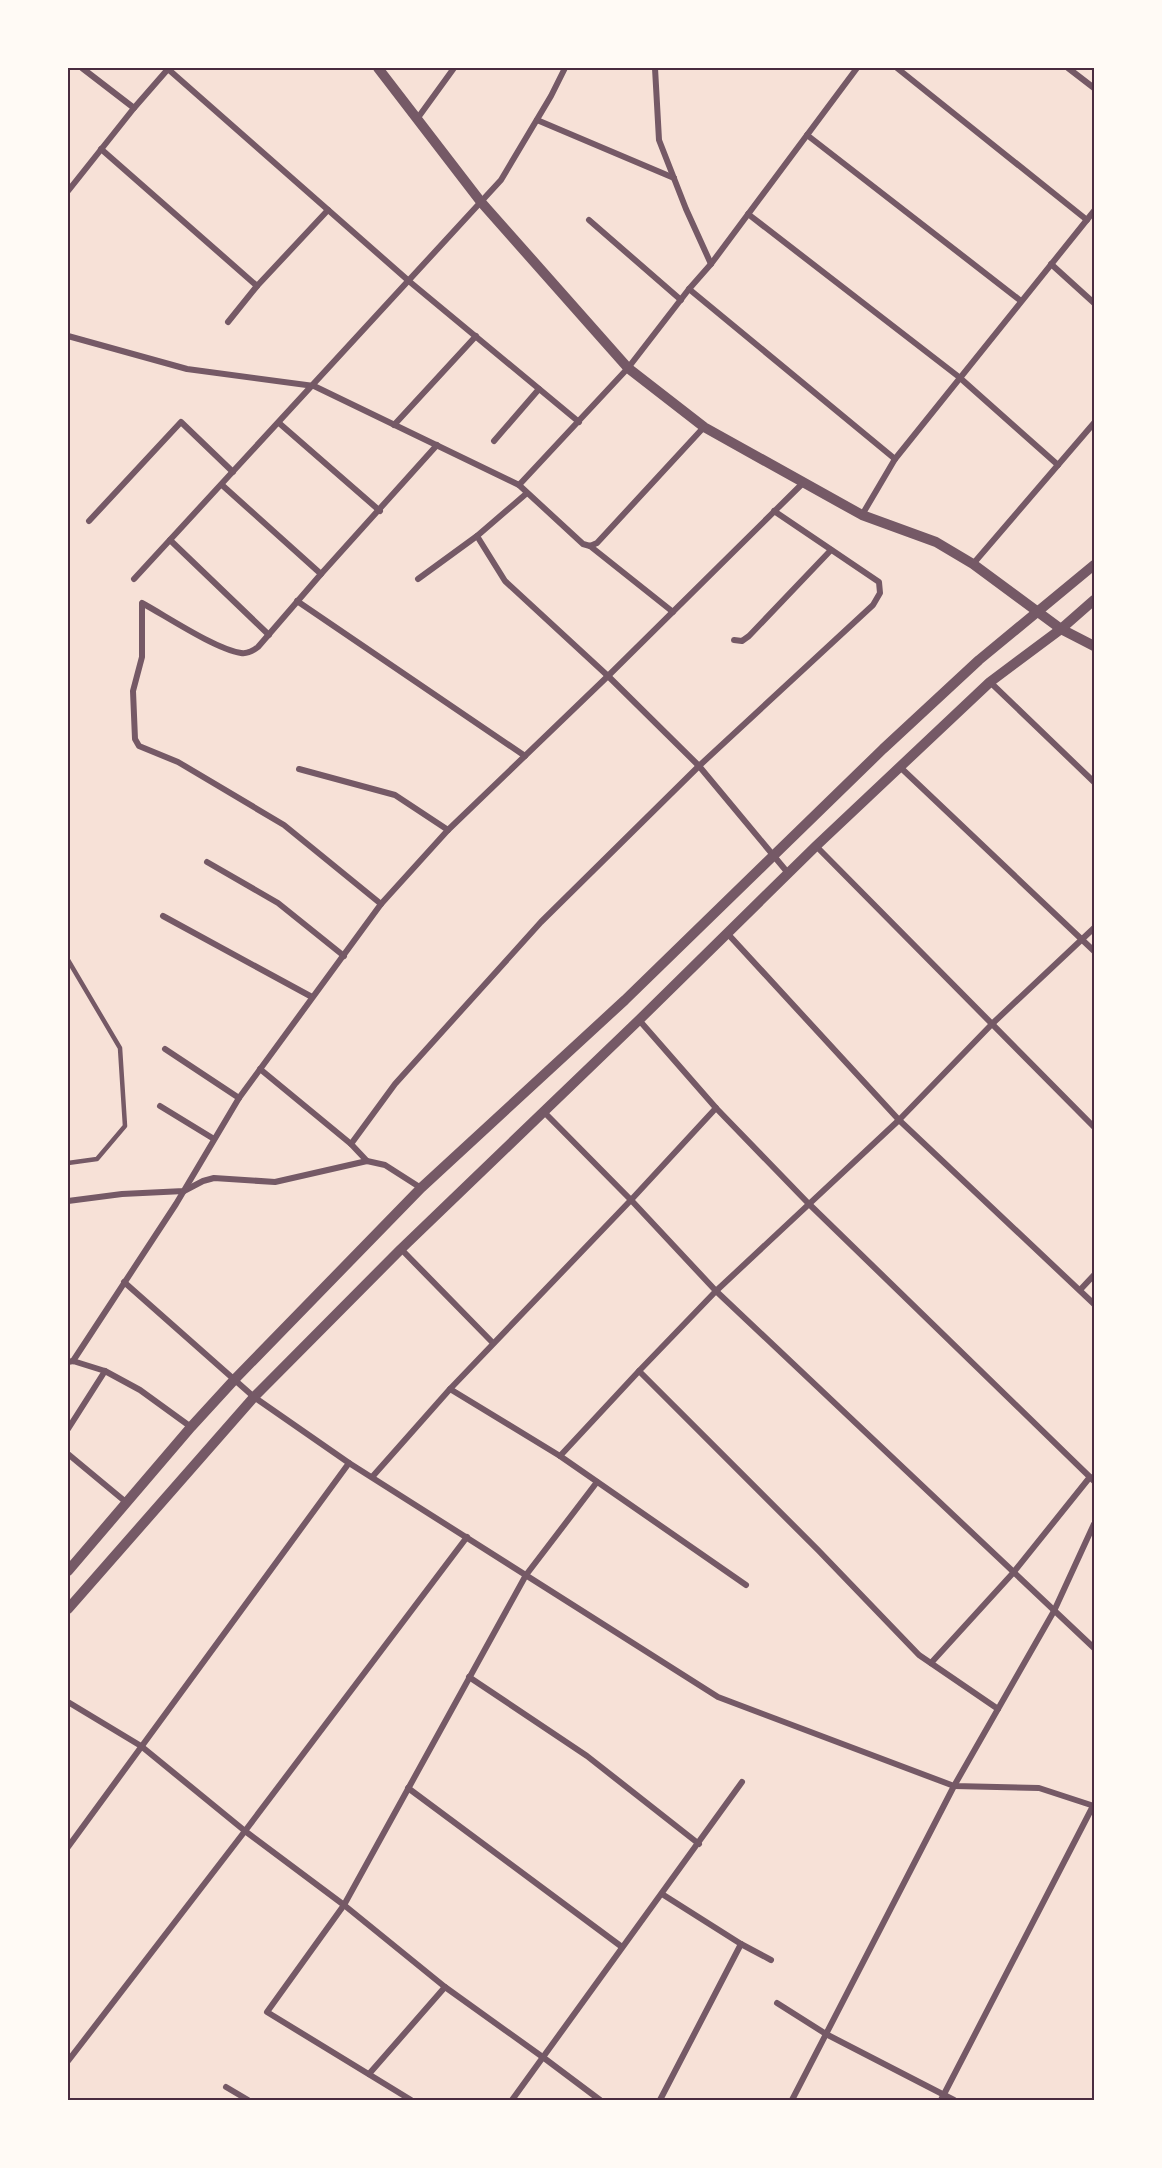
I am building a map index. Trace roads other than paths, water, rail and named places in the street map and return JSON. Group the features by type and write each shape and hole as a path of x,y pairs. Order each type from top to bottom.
{"street":[{"path":"82,68 134,108"},
{"path":"68,191 100,149 169,68 410,282 579,422"},
{"path":"417,119 454,68"},
{"path":"134,579 410,282 501,180 565,68"},
{"path":"655,68 659,140 711,264"},
{"path":"519,485 628,368 711,264 856,68"},
{"path":"897,68 1087,220"},
{"path":"1068,68 1095,87"},
{"path":"382,69 481,202 628,368 704,427 802,484 862,515 936,543 973,564 1061,629 1095,646"},
{"path":"537,120 674,178"},
{"path":"807,135 1021,301"},
{"path":"100,149 257,286"},
{"path":"228,322 257,286 328,210"},
{"path":"862,515 895,459 1095,211"},
{"path":"748,214 959,377 1058,465"},
{"path":"589,220 681,300"},
{"path":"1051,264 1095,303"},
{"path":"689,289 895,459"},
{"path":"68,336 187,369 314,386 519,485 583,544 590,546 673,612"},
{"path":"394,424 476,336"},
{"path":"495,441 539,389"},
{"path":"89,520 181,422 233,472"},
{"path":"279,423 380,511"},
{"path":"973,564 1095,423"},
{"path":"590,546 597,543 704,427"},
{"path":"381,904 284,825 178,762 139,746 135,739 133,691 142,657 142,603 219,645 242,653 250,652 269,635 437,446"},
{"path":"191,1427 140,1390 105,1371 70,1361 184,1191 239,1098 381,904 448,830 802,484"},
{"path":"222,485 321,574"},
{"path":"418,579 477,536 527,493"},
{"path":"351,1144 395,1084 541,922 699,766 873,605 880,593 879,582 774,512"},
{"path":"477,536 505,581 608,676 699,766 788,873"},
{"path":"170,540 269,635"},
{"path":"734,640 742,641 749,636 831,550"},
{"path":"68,1571 235,1379 421,1188 625,1000 891,741 979,660 1095,565"},
{"path":"68,1609 254,1397 401,1249 816,846 990,682 1061,629 1095,600"},
{"path":"297,602 525,756"},
{"path":"990,682 1095,782"},
{"path":"900,767 1095,951"},
{"path":"299,769 395,795 448,830"},
{"path":"816,846 1095,1127"},
{"path":"207,862 278,903 344,956"},
{"path":"164,916 312,997"},
{"path":"560,1456 716,1291 899,1120 993,1023 1095,928"},
{"path":"727,933 899,1120 1095,1304"},
{"path":"639,1020 716,1108 808,1203 1092,1479 1013,1573 931,1663"},
{"path":"165,1049 239,1098"},
{"path":"260,1069 351,1144 367,1161"},
{"path":"160,1106 214,1139"},
{"path":"373,1476 450,1389 716,1108"},
{"path":"544,1112 716,1291 1095,1648"},
{"path":"68,1201 122,1194 184,1191 214,1178 275,1182 367,1161 385,1166 421,1188"},
{"path":"401,1249 493,1343"},
{"path":"1080,1290 1095,1275"},
{"path":"124,1282 254,1397 349,1463 373,1476 718,1697 954,1786 1039,1788 1094,1806 942,2097"},
{"path":"68,1429 105,1371"},
{"path":"639,1371 919,1655 998,1708"},
{"path":"450,1389 560,1456 746,1585"},
{"path":"68,1454 127,1503"},
{"path":"68,1847 349,1463"},
{"path":"411,2100 267,2012 344,1905 526,1575 597,1482"},
{"path":"792,2100 954,1786 1054,1611 1094,1526"},
{"path":"68,2061 467,1537"},
{"path":"469,1677 587,1756 699,1845"},
{"path":"68,1702 141,1746 245,1831 344,1905 445,1987 600,2100"},
{"path":"512,2100 699,1845 742,1782"},
{"path":"408,1788 622,1947"},
{"path":"662,1894 741,1944 771,1960"},
{"path":"660,2100 741,1944"},
{"path":"369,2074 445,1987"},
{"path":"777,2003 826,2034 942,2097 954,2100"},
{"path":"226,2087 248,2100"}],"lane":[{"path":"68,960 120,1048 125,1126 97,1159 68,1163"}]}
